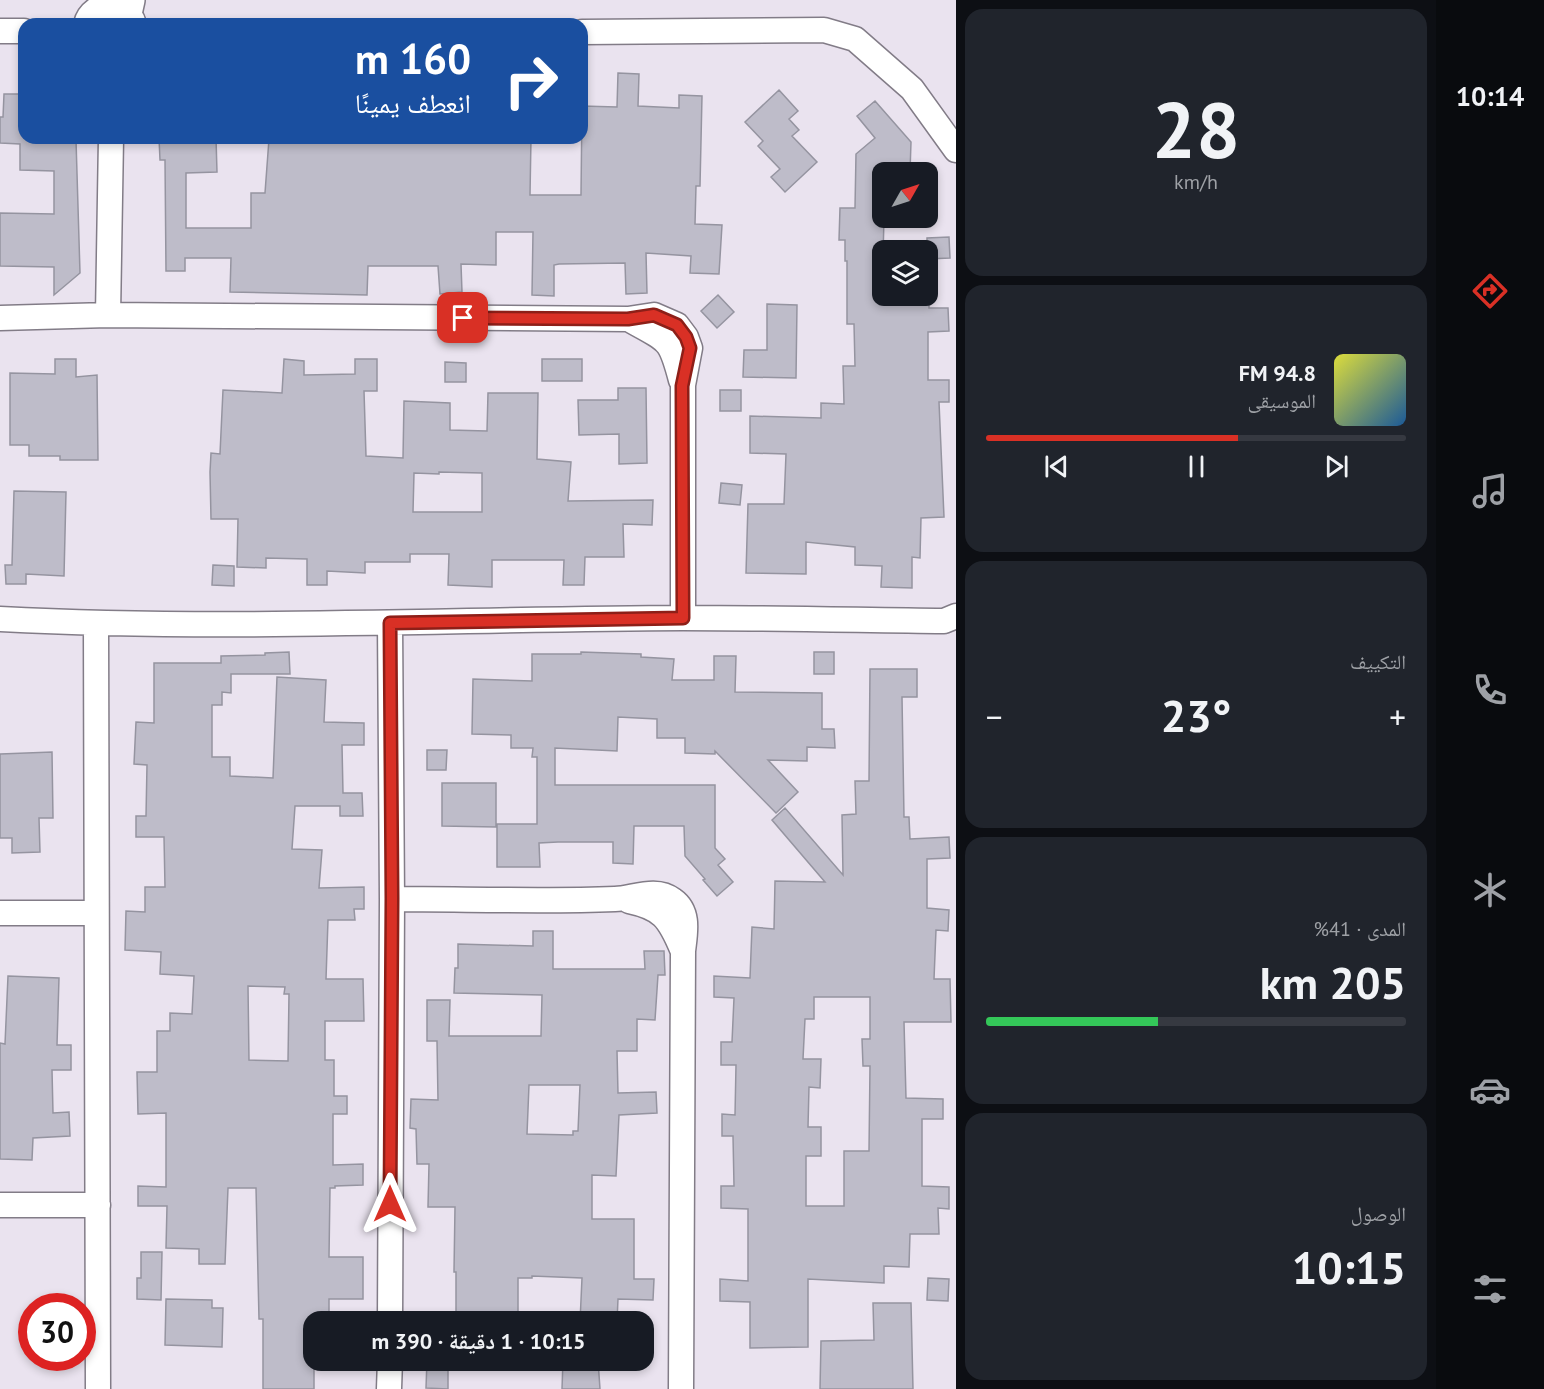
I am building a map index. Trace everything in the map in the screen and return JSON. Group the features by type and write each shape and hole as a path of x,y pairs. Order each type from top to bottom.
{"street":[{"path":"88,18 91,12 108,3 117,4 129,11"},
{"path":"0,31 18,30"},
{"path":"588,32 824,30 855,39 912,89 956,150"},
{"path":"108,315 111,144"},
{"path":"0,318 108,315 628,319 654,315 677,325 686,337 690,348 682,386 683,618"},
{"path":"0,619 96,624 390,623 683,618 952,621"},
{"path":"390,623 392,898 390,1311"},
{"path":"96,624 98,1389"},
{"path":"392,898 617,898 655,893 674,901 681,909 685,919 681,1389"},
{"path":"0,913 96,913"},
{"path":"0,1204 98,1205"},
{"path":"389,1389 390,1371"}],"building":[{"path":"618,73 639,74 638,106 679,108 679,95 702,96 700,186 696,186 695,224 722,225 719,274 690,273 691,256 646,253 647,293 626,294 625,263 559,264 554,265 554,296 532,295 533,232 496,232 496,265 461,264 462,292 440,294 438,266 368,266 367,295 230,292 231,258 185,258 185,271 166,271 165,160 160,160 159,144 216,144 217,172 186,173 186,228 251,228 251,193 265,193 269,144 531,144 530,195 581,195 582,144 588,144 588,106 617,107"},
{"path":"779,90 798,111 789,119 799,130 792,136 817,162 785,192 771,177 780,169 758,146 763,141 745,122"},
{"path":"4,94 18,94 18,144 0,143 0,117 3,117"},
{"path":"875,101 911,142 910,162 872,162 872,228 884,228 883,240 872,240 872,306 948,308 949,331 928,332 928,380 949,380 949,402 939,402 944,517 921,518 920,558 912,557 912,588 881,587 882,566 855,565 855,547 806,542 806,574 746,573 748,504 784,504 786,454 750,453 750,416 821,418 821,403 844,404 843,366 855,366 854,324 847,324 845,240 839,240 840,208 855,208 856,154 875,138 857,116"},
{"path":"20,144 76,144 80,273 54,295 54,267 0,266 0,213 54,214 54,171 20,170"},
{"path":"949,237 950,258 938,259 938,240 927,240 927,238"},
{"path":"718,295 734,312 717,328 701,311"},
{"path":"767,304 797,305 796,378 743,377 744,350 767,350"},
{"path":"55,359 76,359 76,377 97,375 98,460 60,460 60,456 29,456 29,445 10,445 10,373 55,374"},
{"path":"284,359 304,361 304,375 355,374 355,359 377,359 377,391 364,391 366,456 403,458 404,401 450,403 450,430 487,431 488,393 538,393 537,459 571,462 568,501 653,500 652,525 623,524 624,557 585,557 584,585 563,585 564,560 492,560 492,587 448,585 449,554 410,554 410,562 365,562 365,573 327,571 327,585 307,585 307,559 266,558 266,568 237,567 238,519 211,519 211,453 220,454 223,390 282,393","holes":["414,473 482,473 482,512 413,512"]},
{"path":"542,359 582,359 582,381 542,381"},
{"path":"445,362 466,363 466,382 445,382"},
{"path":"618,388 646,388 647,463 619,464 619,434 579,435 578,400 618,400"},
{"path":"720,390 741,390 741,411 720,411"},
{"path":"721,483 742,485 740,505 719,503"},
{"path":"14,491 66,492 64,576 26,574 26,584 6,584 5,565 12,565"},
{"path":"213,565 234,566 234,586 212,585"},
{"path":"289,652 290,674 231,674 231,693 222,692 222,705 212,705 212,757 230,757 230,776 273,778 277,677 326,680 324,722 364,723 364,745 342,745 343,793 362,793 363,816 340,816 340,806 295,806 292,849 322,850 319,888 364,887 364,909 354,909 355,920 328,920 326,979 363,979 364,1021 325,1021 325,1060 334,1060 334,1096 347,1096 347,1114 333,1114 333,1165 363,1164 363,1185 330,1188 329,1257 363,1257 363,1299 329,1299 329,1311 303,1311 303,1371 314,1371 314,1389 263,1389 263,1319 259,1319 256,1188 228,1188 225,1264 199,1264 199,1249 166,1248 167,1206 138,1206 138,1186 166,1187 166,1113 138,1114 137,1072 157,1072 157,1031 170,1031 170,1013 192,1014 194,976 160,974 161,952 125,950 126,911 145,912 145,887 165,887 164,837 136,837 136,816 146,816 147,765 134,764 136,722 154,723 154,663 221,663 221,656 265,655 265,653","holes":["248,986 285,987 284,994 289,994 288,1061 249,1060"]},
{"path":"581,652 641,654 641,657 674,659 672,680 714,680 714,656 736,656 735,692 822,693 822,729 834,729 835,748 807,747 807,761 768,760 798,792 776,813 715,751 715,754 685,753 685,738 657,738 657,719 618,717 617,751 555,748 555,785 715,785 715,848 725,859 718,865 733,882 717,896 685,856 684,826 634,826 633,864 613,863 613,842 558,842 539,843 540,867 497,867 497,824 537,824 537,757 532,757 533,748 511,748 511,735 472,734 473,679 532,681 532,654 581,654"},
{"path":"814,652 834,652 834,674 814,674"},
{"path":"870,669 917,669 917,697 902,697 904,817 909,817 910,839 949,837 950,858 927,859 927,908 949,910 948,931 936,930 934,979 950,979 951,1022 904,1022 906,1098 943,1099 943,1119 922,1119 922,1186 949,1187 949,1209 938,1208 939,1234 910,1234 909,1267 884,1266 884,1283 808,1279 808,1347 750,1348 750,1302 720,1301 720,1279 748,1281 748,1209 721,1208 721,1186 734,1186 733,1136 722,1136 722,1114 735,1115 736,1065 721,1065 721,1042 732,1042 734,998 714,997 714,976 750,978 752,927 774,929 775,881 825,882 772,820 785,808 843,875 842,815 856,814 855,781 869,781","holes":["814,997 870,997 870,1039 862,1039 863,1066 870,1066 869,1151 844,1151 844,1206 806,1206 806,1156 821,1156 821,1127 808,1127 809,1087 820,1088 821,1059 803,1059 805,1019 814,1019"]},
{"path":"427,750 447,750 446,770 427,770"},
{"path":"52,752 53,818 39,818 40,852 12,853 12,838 0,838 0,754"},
{"path":"442,783 496,783 496,827 442,826"},
{"path":"533,931 553,931 553,969 645,969 644,951 664,951 665,975 658,975 655,1020 637,1019 637,1051 617,1051 618,1093 656,1092 657,1113 619,1115 616,1176 592,1175 592,1219 634,1219 634,1279 654,1279 653,1300 618,1299 617,1311 580,1311 582,1278 532,1276 532,1278 518,1278 518,1311 456,1311 455,1207 428,1207 429,1164 417,1164 416,1129 410,1128 411,1099 438,1100 437,1041 427,1041 427,1000 450,1000 449,1036 541,1036 542,995 454,993 455,968 458,968 458,944 533,946","holes":["529,1085 580,1085 578,1131 573,1131 573,1135 527,1134"]},
{"path":"8,976 59,978 57,1045 71,1045 71,1070 52,1070 53,1113 69,1112 70,1136 33,1138 32,1160 0,1159 0,1043 5,1044"},
{"path":"141,1252 162,1252 161,1300 137,1299 137,1278 141,1278"},
{"path":"928,1278 949,1279 948,1301 927,1300"},
{"path":"166,1299 212,1300 212,1308 223,1308 222,1347 165,1345"},
{"path":"873,1303 911,1303 913,1389 820,1389 821,1341 874,1340"},
{"path":"427,1371 448,1371 448,1389 426,1388"},
{"path":"563,1371 599,1371 600,1389 562,1389"}],"route":[{"path":"390,1204 392,898 390,623 683,618 682,386 690,348 686,337 677,325 654,315 628,319 463,318"}]}
